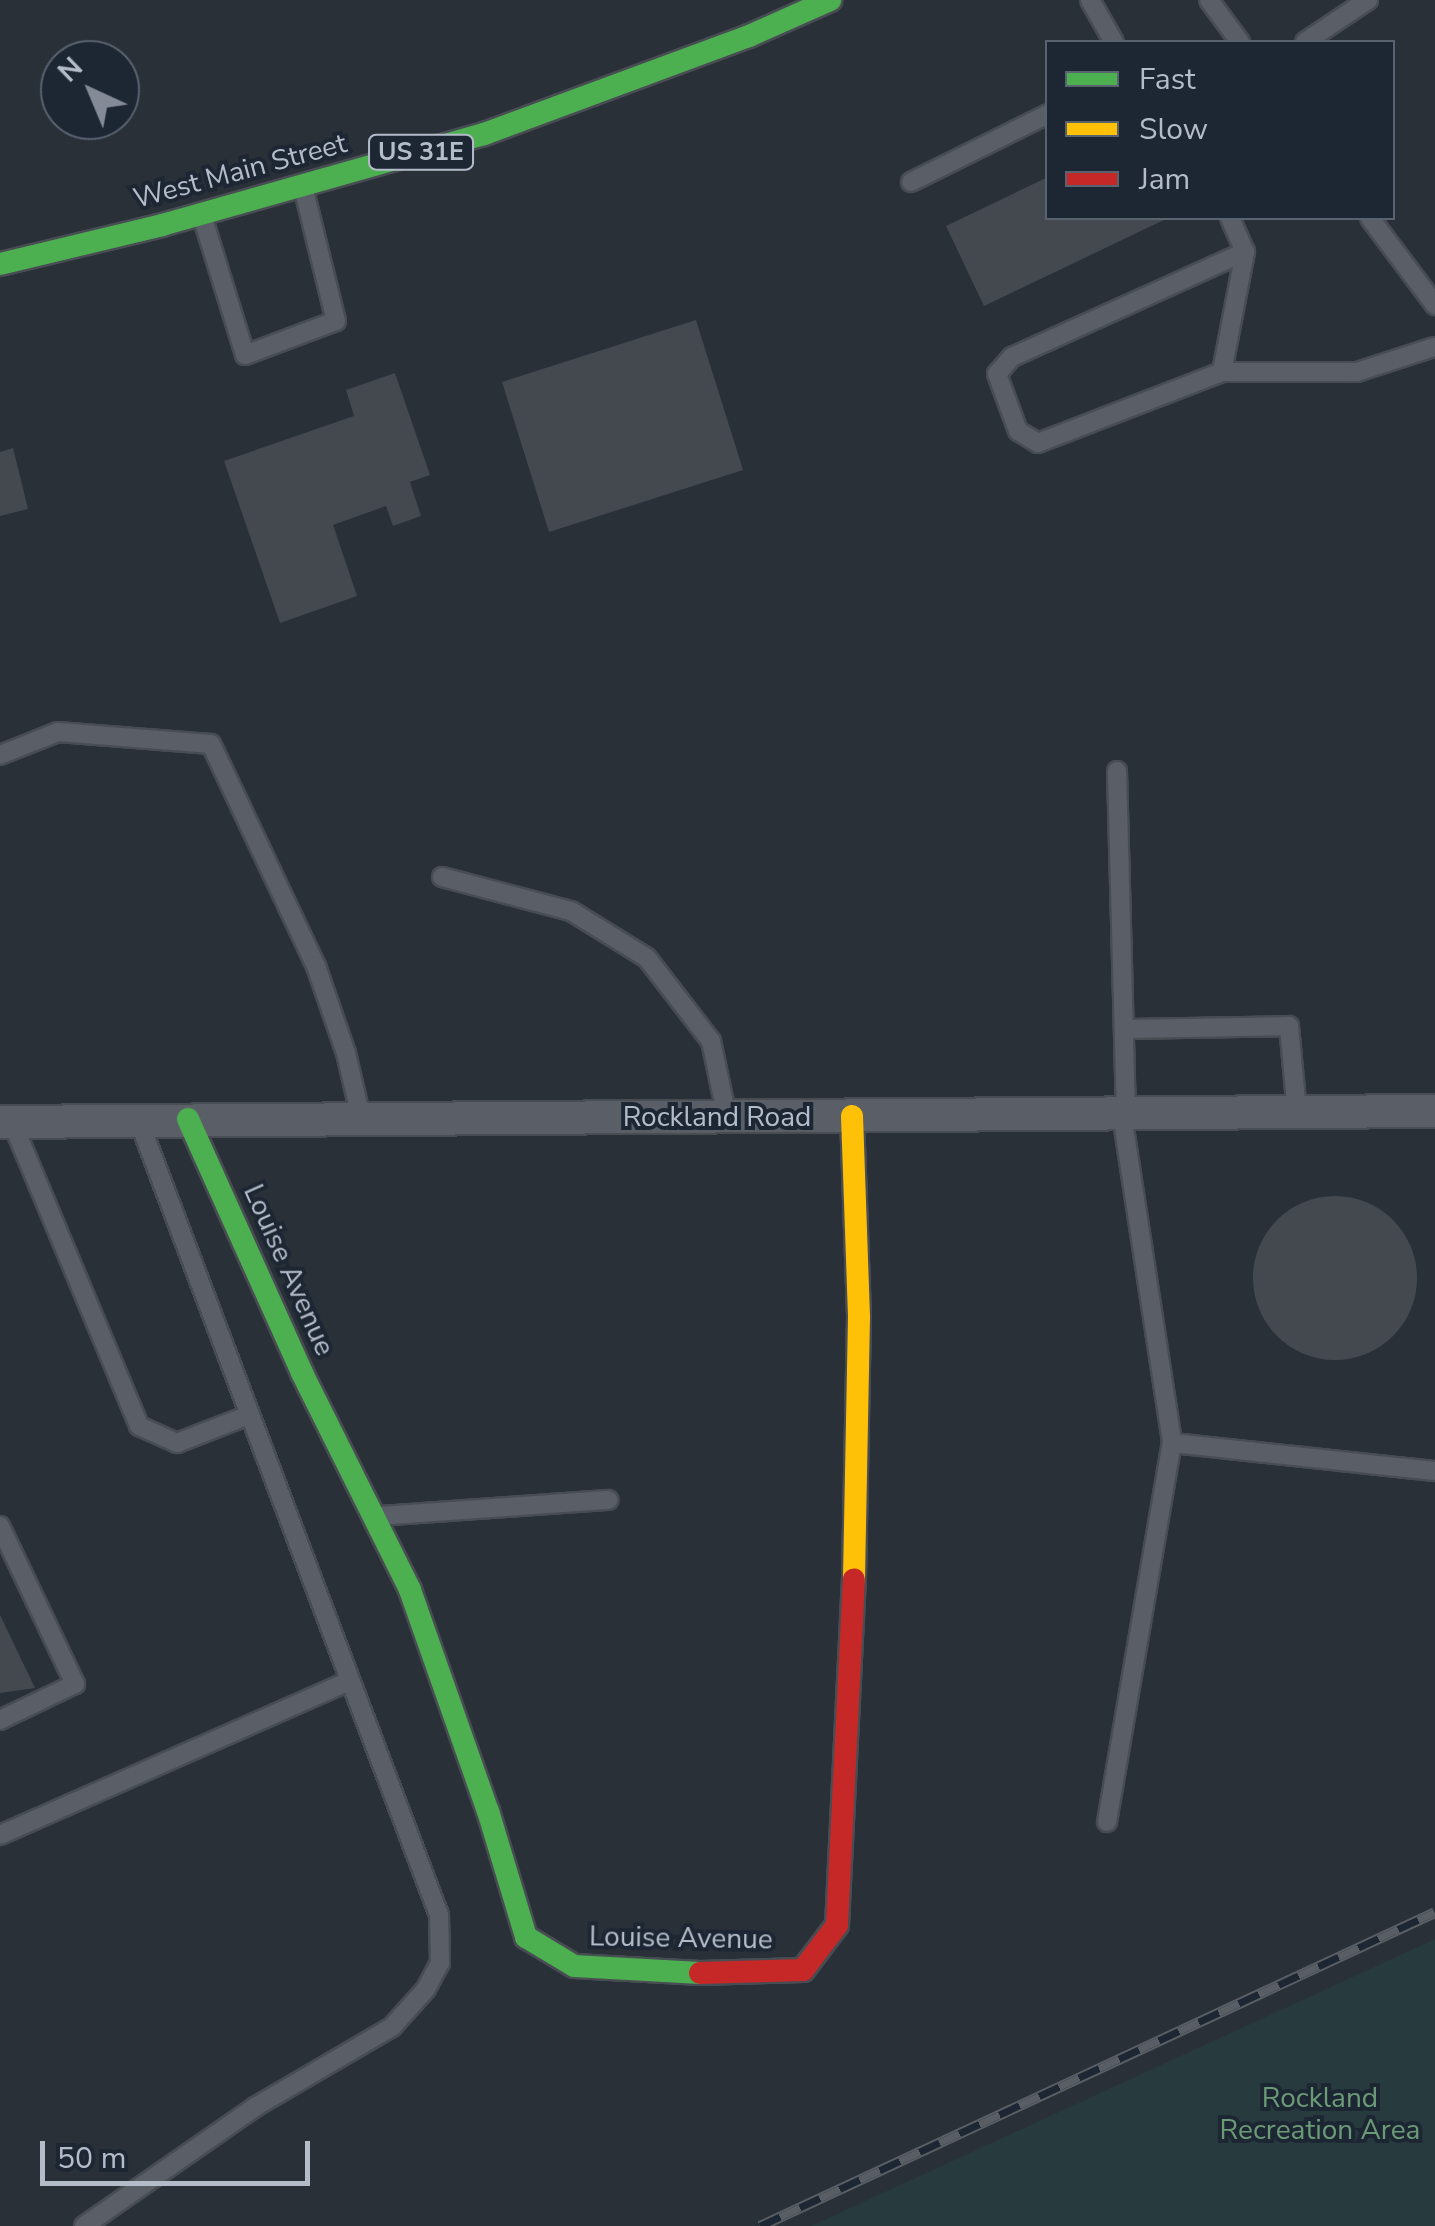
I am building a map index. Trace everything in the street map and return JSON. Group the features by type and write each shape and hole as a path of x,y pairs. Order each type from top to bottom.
{"street":[{"name":"West Main Street","path":"0,264 201,214 484,134 748,36 830,0"},
{"name":"Rockland Road","path":"6,1122 1435,1111"},
{"name":"Louise Avenue","path":"188,1119 302,1373 410,1590 488,1811 526,1938 574,1966 727,1974 803,1970 837,1925 854,1584 860,1317 852,1116"}],"lane":[{"path":"1090,0 1113,40"},
{"path":"1209,0 1239,40"},
{"path":"1308,40 1368,0"},
{"path":"910,182 1045,115"},
{"path":"201,214 245,355 336,321 302,185"},
{"path":"1222,372 1245,252 1231,220"},
{"path":"1371,220 1435,305"},
{"path":"1245,252 1012,357 997,374 1018,431 1038,443 1222,372 1357,372 1435,348"},
{"path":"0,755 58,732 212,744 316,966 346,1054 361,1118"},
{"path":"1108,1822 1172,1443 1124,1115 1117,771"},
{"path":"442,878 572,911 647,958 710,1041 727,1117"},
{"path":"1124,1029 1289,1026 1297,1113"},
{"path":"6,1122 139,1426 177,1443 250,1415"},
{"path":"84,2226 255,2107 392,2027 419,1998 440,1963 439,1915 139,1122"},
{"path":"1172,1443 1435,1471"},
{"path":"374,1517 608,1500"},
{"path":"0,1526 75,1684 0,1720"},
{"path":"0,1835 348,1682"}],"green space":[{"name":"Rockland Recreation Area","path":"1435,1939 1435,2226 811,2226"}],"building":[{"path":"1045,178 1045,220 1164,220 984,306 946,226"},
{"path":"696,320 743,470 549,532 502,382"},
{"path":"395,373 430,475 410,482 421,516 393,526 386,506 333,525 357,596 280,623 224,461 354,416 346,390"},
{"path":"13,448 28,509 0,516 0,452"},
{"path":"1335,1196 1366,1202 1393,1220 1411,1247 1417,1278 1411,1309 1393,1336 1366,1354 1335,1360 1304,1354 1277,1336 1259,1309 1253,1278 1259,1247 1277,1220 1304,1202"},
{"path":"0,1615 35,1688 0,1693"}],"railway":[{"path":"760,2226 1435,1912"}],"traffic: fast":[{"path":"0,264 162,225 484,134 749,36 830,0"},
{"path":"188,1119 302,1373 410,1590 488,1811 526,1937 574,1966 700,1973"}],"traffic: slow":[{"path":"852,1116 859,1317 854,1579"}],"traffic: jam":[{"path":"700,1973 803,1970 837,1925 854,1579"}]}
